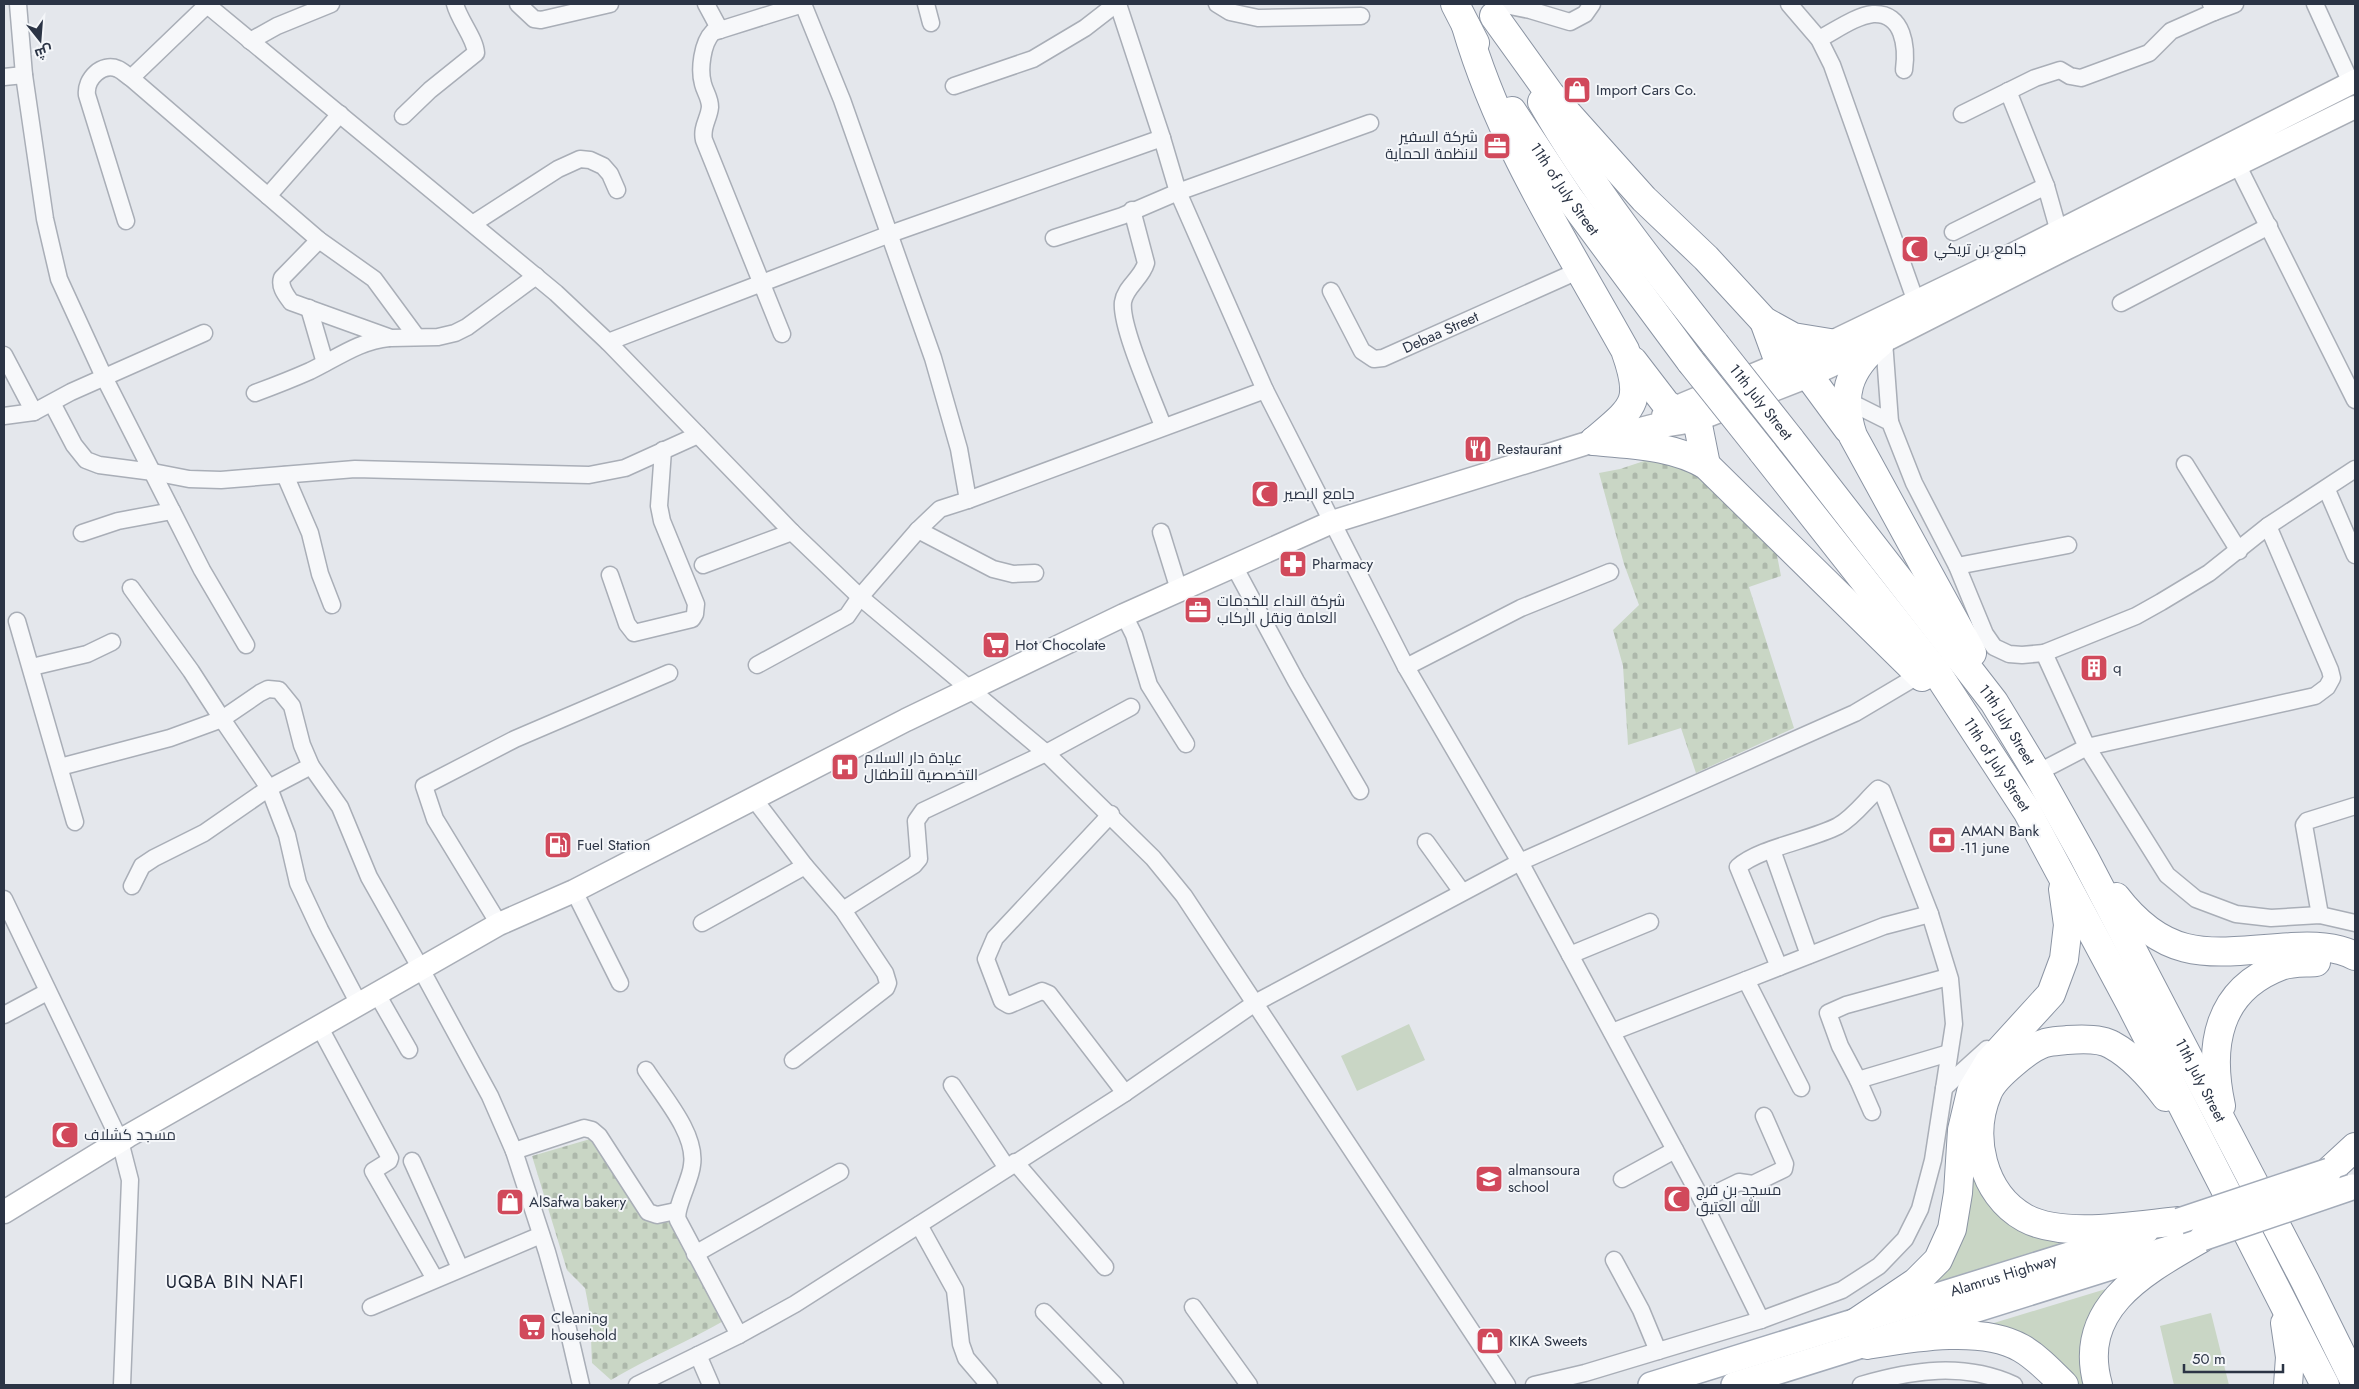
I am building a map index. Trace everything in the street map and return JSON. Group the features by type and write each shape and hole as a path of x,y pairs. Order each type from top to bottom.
{"highway":[{"path":"1494,8 1556,101 1644,199 1706,258 1764,321 1783,332 1808,354 1970,648 1994,702"},
{"name":"11th of July Street","path":"1494,8 1561,136 1588,177 1633,240 1716,344"},
{"path":"1460,15 1500,123 1527,177 1625,350 1674,418 1700,430 1701,449 1706,465"},
{"name":"11th of July Street","path":"1460,15 1515,117 1613,260 1691,362"},
{"path":"1853,436 1847,419 1846,400 1849,383 1856,368 1867,354 1882,342"},
{"name":"11th July Street","path":"1716,344 1994,702 2037,773 2084,857 2231,1140"},
{"path":"1594,441 1621,418 1634,396 1634,376 1625,350"},
{"name":"11th July Street","path":"1691,362 1762,451"},
{"path":"1667,450 1657,436 1674,418"},
{"path":"1594,441 1667,450 1694,458 1706,465 1920,675 1987,748"},
{"name":"11th of July Street","path":"1762,451 1937,673 2026,811 2060,870 2167,1074 2197,1138 2280,1300"},
{"path":"2084,857 2126,911 2151,934 2184,949 2223,954 2320,946 2355,956"},
{"path":"1861,1334 1938,1260 1952,1229 1958,1193 1962,1130 1970,1092 1989,1062 2050,994 2064,959 2068,925 2060,870"},
{"path":"2355,973 2318,962 2282,965 2247,985 2223,1016 2215,1050 2217,1087 2231,1140 2305,1281 2355,1382"},
{"path":"2179,1221 2065,1230 2026,1219 1996,1195 1984,1165 1978,1125 1988,1090 2011,1064 2043,1043 2079,1039 2111,1044 2138,1063 2197,1138"},
{"path":"2329,1171 2355,1147"},
{"path":"2098,1385 2093,1356 2099,1327 2106,1312 2126,1288 2149,1269 2202,1238"},
{"path":"2305,1281 2355,1348"},
{"path":"2280,1300 2290,1357 2288,1385"},
{"path":"2280,1300 2324,1385"},
{"path":"1861,1334 2002,1340 2021,1348 2042,1363 2064,1385"}],"main road":[{"path":"1808,354 1882,342 2233,155 2353,82"},
{"path":"4,1212 120,1141 499,924 574,891 970,688 1124,615 1332,522 1674,418 2059,232 2233,155 2355,107"},
{"name":"Alamrus Highway","path":"1734,1385 1861,1334 2179,1221 2329,1171 2355,1180"},
{"name":"Alamrus Highway","path":"1651,1385 1861,1334 2202,1238 2355,1180"}],"street":[{"path":"18,4 24,75 45,219 59,279 104,377 202,570 246,645"},
{"path":"132,78 207,4 536,276 608,342 792,532 860,597 1046,753 1082,790 1111,814 1153,858 1184,896 1507,1385"},
{"path":"250,41 278,26 331,4"},
{"path":"403,116 430,90 475,55 475,45 458,17 455,4"},
{"path":"518,4 534,19 541,20 610,4"},
{"path":"706,4 720,30"},
{"path":"782,334 702,133 710,104 703,84 705,46 713,32 803,4 842,100 933,358 959,449 968,500"},
{"path":"926,4 931,23"},
{"path":"954,86 1033,59 1085,28 1117,4 1178,192 1265,390 1406,667 1520,862 1702,1200 1761,1320"},
{"path":"1217,4 1235,14 1258,18 1361,16"},
{"path":"1494,8 1530,10 1570,22 1585,14 1592,4"},
{"path":"1790,4 1819,39 1832,65 1855,125 1916,302"},
{"path":"1962,114 2043,75 2060,70 2070,76 2081,78 2149,53 2171,31 2212,8 2235,4"},
{"path":"2315,4 2353,82"},
{"path":"1819,39 1872,14 1884,15 1894,21 1902,36 1906,57 1904,70"},
{"path":"126,221 86,88 95,74 104,69 118,69 132,78 319,240 374,280 416,336"},
{"path":"4,77 24,75"},
{"path":"2008,91 2046,186 2059,232"},
{"path":"268,196 340,114"},
{"path":"1054,238 1122,216 1132,210 1178,192 1370,123"},
{"path":"608,342 890,234 1162,138"},
{"path":"2233,155 2355,400"},
{"path":"474,223 558,169 580,159 590,160 603,166 610,174 617,190"},
{"path":"1953,232 2046,186"},
{"path":"1132,210 1146,263 1144,270 1127,292 1123,309 1127,328 1163,426"},
{"path":"2121,303 2269,226"},
{"path":"319,240 282,278 280,283 291,302 392,338"},
{"name":"Debaa Street","path":"1330,291 1362,351 1367,356 1383,358 1580,270"},
{"path":"255,393 325,363 371,340 416,336 438,337 455,333 536,276"},
{"path":"309,308 325,363"},
{"path":"4,416 34,412 104,377 204,332"},
{"path":"1882,342 1890,422 1914,483 1957,566 1985,634 1994,647 2009,654 2044,653 2136,616 2209,573 2268,526 2327,490 2355,469"},
{"path":"4,355 34,412"},
{"path":"758,665 847,616 860,597 918,530 940,509 1265,390"},
{"path":"1846,400 1890,422"},
{"path":"52,403 74,445 86,460 99,465 152,472 188,480 221,480 355,469 589,475 625,468 698,435"},
{"path":"610,575 627,624 634,633 639,634 692,618 695,614 696,604 662,521 659,506 662,450"},
{"path":"2185,464 2239,551"},
{"path":"285,475 310,534 320,574 332,605"},
{"path":"2327,490 2355,554"},
{"path":"82,533 118,521 172,511"},
{"path":"2037,773 2087,747 2315,696 2327,687 2332,678 2330,670 2268,526"},
{"path":"918,530 993,569 1013,574 1035,573"},
{"path":"703,566 792,532"},
{"path":"1161,532 1179,590"},
{"path":"1957,566 2068,544"},
{"path":"1234,566 1296,681 1360,791"},
{"path":"1406,667 1521,608 1610,572"},
{"path":"130,588 191,671 269,788 287,834 298,883 320,930 368,999 409,1050"},
{"path":"1124,615 1134,634 1149,685 1186,744"},
{"path":"17,621 32,667 75,822"},
{"path":"32,667 87,654 112,642"},
{"path":"2044,653 2087,747 2168,875 2196,899 2236,914 2271,918 2320,915 2355,923"},
{"path":"499,924 435,819 424,786 515,739 669,673"},
{"path":"637,1385 739,1335 795,1304 1125,1092 1255,1003 1520,862 1855,713 1920,675"},
{"path":"60,767 170,738 222,719 268,689 280,690 292,706 302,745 311,766 340,808 369,877 422,969 490,1096 514,1151 565,1316 581,1385"},
{"path":"843,910 914,865 919,858 916,820 922,812 1046,753 1131,707"},
{"path":"132,886 142,866 218,824 269,788 311,766"},
{"path":"1534,1385 1585,1373 1761,1320 1842,1290 1879,1266 1904,1238 1920,1209 1934,1160 1954,1024 1948,977 1930,914 1882,791 1878,789 1851,817 1838,826 1772,850 1739,865 1738,868 1779,967"},
{"path":"754,799 805,866 843,910 885,973 888,983 886,988 792,1060"},
{"path":"2320,915 2304,825 2307,821 2355,806"},
{"path":"1111,814 995,938 986,959 1002,1001 1009,1005 1042,991 1049,994 1125,1092"},
{"path":"1426,842 1462,892"},
{"path":"1772,850 1809,955"},
{"path":"702,923 805,866"},
{"path":"574,891 620,984"},
{"path":"4,899 120,1141 130,1180 122,1385"},
{"path":"1612,1032 1884,926 1930,914"},
{"path":"1570,955 1650,922"},
{"path":"1944,1088 1977,1059 2039,992 2057,959 2068,925"},
{"path":"1872,1112 1840,1046 1828,1012 1846,1005 1948,977"},
{"path":"1746,980 1801,1088"},
{"path":"4,1015 47,992"},
{"path":"319,1026 390,1158 389,1161 373,1171 435,1279"},
{"path":"1858,1080 1949,1053"},
{"path":"646,1070 689,1140 692,1165 685,1195 676,1211 678,1220 739,1335"},
{"path":"952,1085 1011,1165 1105,1267"},
{"path":"1702,1200 1740,1182 1753,1184 1784,1169 1785,1164 1764,1116"},
{"path":"514,1151 584,1128 592,1130 600,1136 648,1212 657,1215 676,1211"},
{"path":"1622,1179 1675,1150"},
{"path":"412,1161 460,1268"},
{"path":"695,1254 840,1172"},
{"path":"919,1225 955,1290 961,1344 966,1358 988,1385"},
{"path":"371,1307 541,1235"},
{"path":"1614,1260 1641,1310 1658,1351"},
{"path":"1192,1307 1249,1385"},
{"path":"1044,1312 1115,1385"},
{"path":"698,1355 711,1385"},
{"path":"1861,1385 1898,1375 1940,1370 1982,1373 2014,1385"}],"green space":[{"path":"1673,458 1713,483 1775,545 1781,576 1749,587 1794,728 1696,773 1681,728 1628,745 1623,666 1613,630 1639,605 1624,564 1599,473 1620,469 1650,459"},
{"path":"1409,1024 1425,1060 1357,1091 1341,1056"},
{"path":"597,1137 626,1189 669,1220 727,1319 611,1380 592,1363 590,1314 585,1288 567,1270 532,1156"},
{"path":"1968,1141 2005,1219 2034,1237 2072,1244 1911,1295 1943,1267"},
{"path":"2119,1285 2090,1385 2072,1385 1971,1330"},
{"path":"2211,1313 2229,1385 2174,1385 2160,1326"}],"place":[{"name":"Import Cars Co.","path":"1577,90"},
{"name":"شركة السفير لانظمة الحماية","path":"1497,146"},
{"name":"جامع بن تريكي","path":"1915,249"},
{"name":"Restaurant","path":"1478,449"},
{"name":"جامع البصير","path":"1265,494"},
{"name":"Pharmacy","path":"1293,564"},
{"name":"شركة النداء للخدمات العامة ونقل الركاب","path":"1198,610"},
{"name":"Hot Chocolate","path":"996,645"},
{"name":"q","path":"2094,668"},
{"name":"عيادة دار السلام التخصصية للأطفال","path":"845,767"},
{"name":"AMAN Bank -11 june","path":"1942,840"},
{"name":"Fuel Station","path":"558,845"},
{"name":"مسجد كشلاف","path":"65,1135"},
{"name":"almansoura school","path":"1489,1179"},
{"name":"مسجد بن فرج الله العتيق","path":"1677,1199"},
{"name":"AlSafwa bakery","path":"510,1202"},
{"name":"Cleaning household","path":"532,1327"},
{"name":"KIKA Sweets","path":"1490,1341"}],"district":[{"name":"UQBA BIN NAFI","path":"235,1282"}]}
